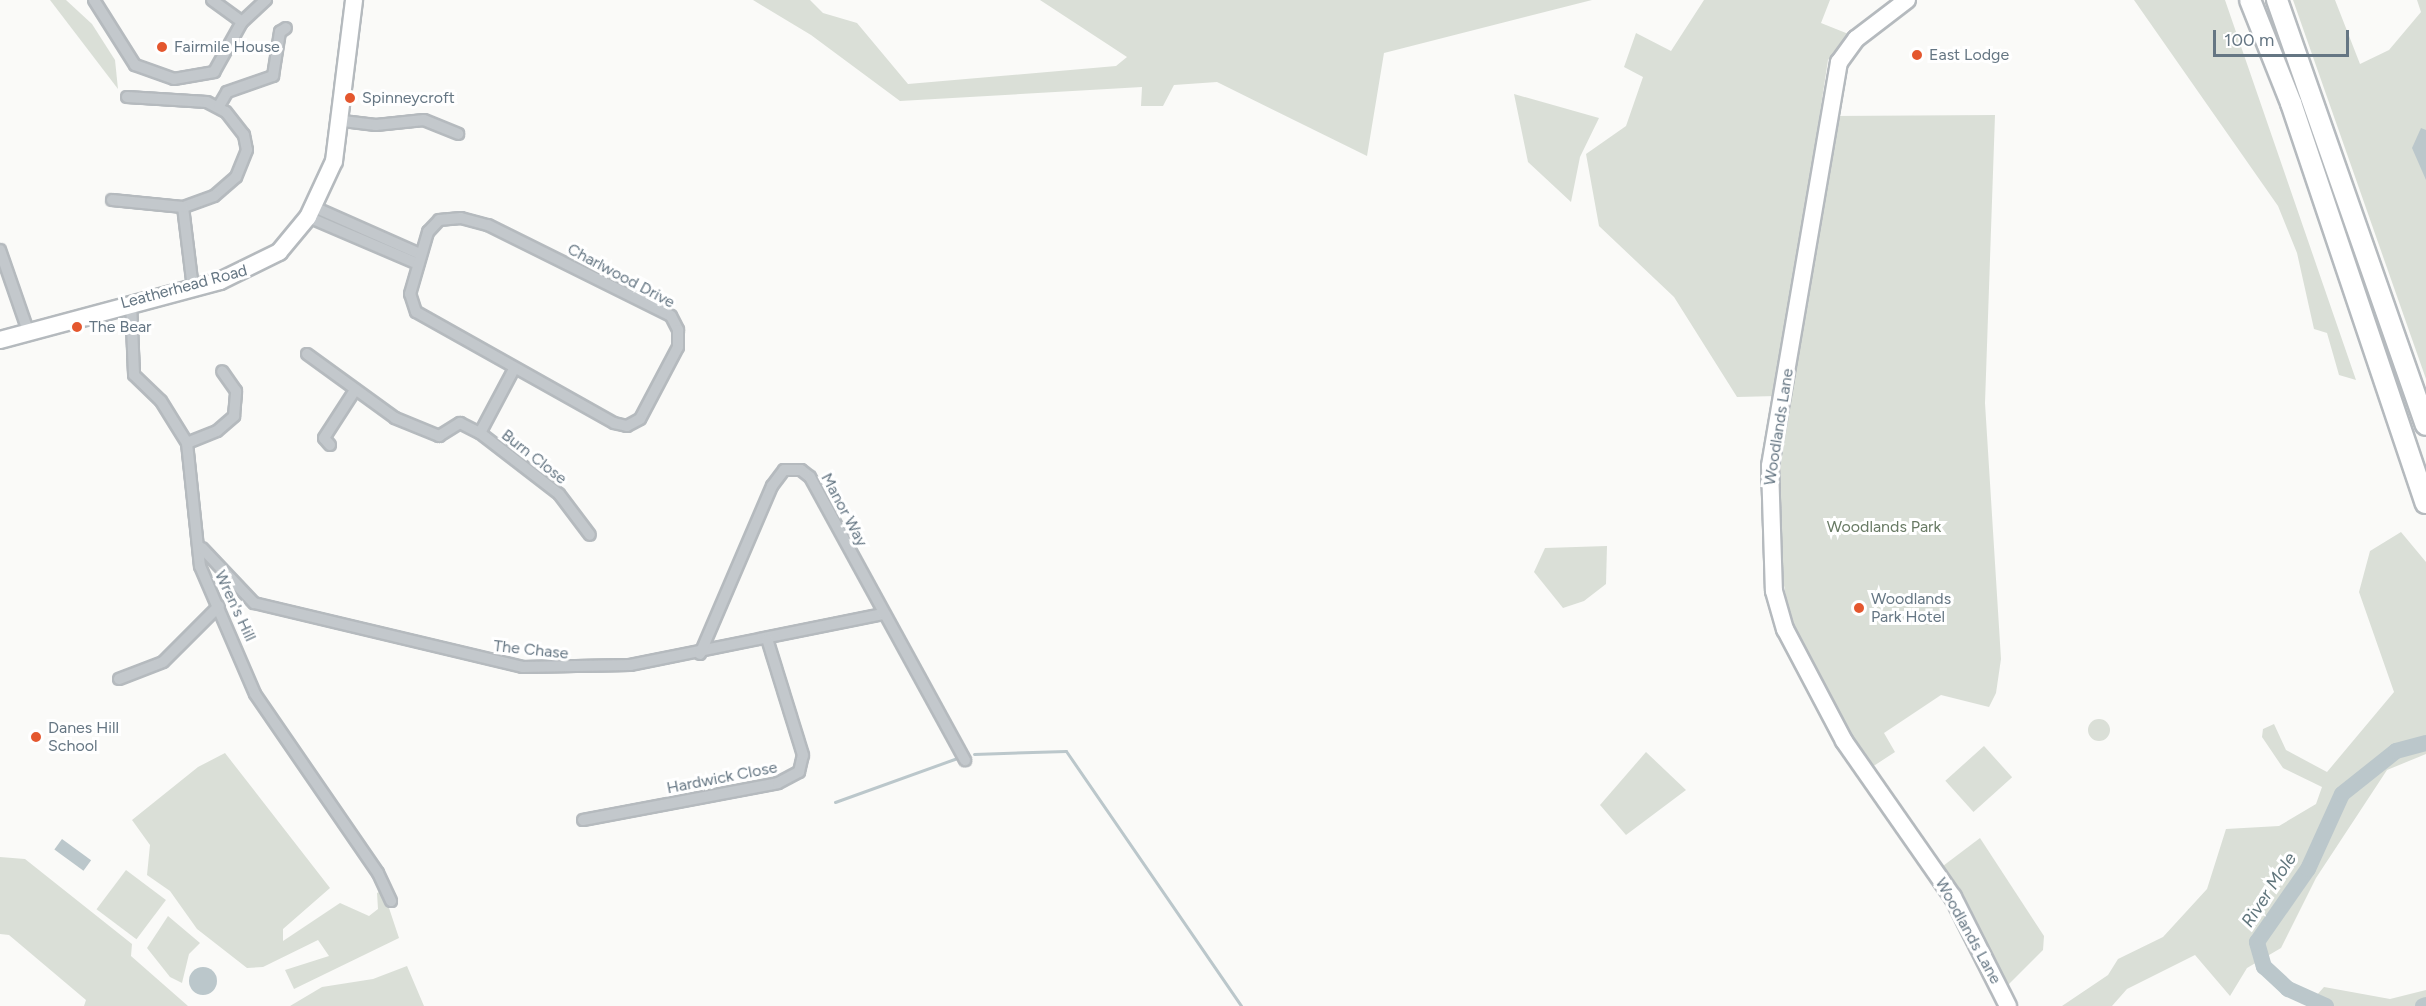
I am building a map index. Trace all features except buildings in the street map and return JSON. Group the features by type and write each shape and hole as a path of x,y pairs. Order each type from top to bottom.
{"highway":[{"path":"2250,0 2291,103 2426,503"},
{"path":"2277,0 2426,425"}],"main road":[{"name":"Leatherhead Road","path":"0,340 131,302 193,288 261,265 311,212 334,161 343,121 354,0"},
{"name":"Woodlands Lane","path":"1907,0 1856,39 1839,62 1770,466 1774,591 1785,629 1844,741 1953,897 2008,1006"}],"street":[{"path":"94,0 122,52 163,78 214,72 242,22 266,0"},
{"path":"212,0 242,22"},
{"path":"219,106 227,92 273,76 280,33 286,28"},
{"path":"112,200 183,207 214,196 244,164 244,135 219,106 128,97"},
{"path":"343,121 376,125 424,120 458,134"},
{"path":"183,207 193,288"},
{"path":"311,212 419,259"},
{"name":"Charlwood Drive","path":"473,219 666,313 678,330 678,347 645,414 627,426 514,369 416,312 410,294 419,259 428,232 439,220 473,219"},
{"path":"0,250 28,331"},
{"name":"Wren's Hill","path":"131,302 134,375 161,401 187,443 191,509 202,548 200,566 262,709 312,772 391,901"},
{"path":"307,354 395,418 439,436 460,423 480,433"},
{"name":"Burn Close","path":"514,369 480,433 559,494 590,535"},
{"path":"187,443 217,432 234,416 236,391 222,371"},
{"path":"330,445 324,438 355,390"},
{"name":"Manor Way","path":"700,654 761,505 784,470 792,468 810,477 965,760"},
{"name":"The Chase","path":"202,548 254,603 494,663 594,670 700,654 883,614"},
{"path":"119,679 163,662 219,606"},
{"name":"Hardwick Close","path":"583,820 778,783 798,772 803,755 767,639"}],"green space":[{"path":"50,0 66,0 92,24 115,60 118,89"},
{"path":"753,0 810,0 823,13 857,23 908,84 1116,66 1127,57 1040,0 1592,0 1384,53 1367,156 1217,82 1174,85 1163,106 1141,106 1142,87 900,101 811,35"},
{"path":"1704,0 1830,0 1821,23 1851,35 1828,60 1777,396 1737,397 1674,297 1599,226 1586,154 1626,126 1643,77 1624,67 1636,33 1671,51"},
{"path":"2134,0 2225,0 2356,380 2339,375 2327,333 2314,329 2297,253 2278,206"},
{"path":"2293,0 2335,0 2360,64 2389,50 2421,12 2417,0 2426,0 2426,379"},
{"path":"1514,94 1599,118 1580,157 1571,202 1528,162"},
{"name":"Woodlands Park","path":"1995,115 1985,403 2001,659 1996,693 1989,707 1941,695 1884,733 1895,752 1869,769 1790,622 1774,524 1778,456 1833,116"},
{"path":"2401,532 2426,562 2426,754 2387,770 2316,878 2281,948 2247,968 2230,996 2195,955 2127,989 2112,1006 2062,1006 2108,975 2118,959 2163,937 2207,889 2226,829 2279,826 2316,804 2322,787 2283,768 2262,737 2263,729 2274,724 2286,750 2327,772 2394,692 2359,592 2370,551"},
{"path":"1607,546 1606,584 1584,601 1563,608 1534,572 1545,548"},
{"path":"2099,719 2109,726 2110,730 2103,740 2099,741 2089,734 2088,730 2095,720"},
{"path":"1984,746 2012,777 1973,812 1945,781"},
{"path":"1646,752 1686,790 1626,835 1600,805"},
{"path":"225,753 330,888 283,929 283,941 340,903 369,916 378,909 377,893 383,890 399,938 294,989 285,970 329,956 318,940 263,967 247,968 197,929 170,891 147,875 150,845 132,820 198,767"},
{"path":"1980,838 2044,936 2043,950 2004,989 1939,869"},
{"path":"0,857 25,859 132,944 131,956 188,1006 84,1006 86,1000 9,935 0,934"},
{"path":"126,870 166,900 136,939 97,909"},
{"path":"168,916 200,943 189,954 182,983 170,977 147,948"},
{"path":"407,966 424,1006 290,1006 322,987 373,979"},
{"path":"2324,987 2390,999 2426,990 2426,1006 2307,1006"}],"shaded area":[{"path":"2421,128 2426,130 2426,180 2412,148"},
{"path":"62,839 91,860 83,871 54,850"},
{"path":"203,967 213,971 217,981 213,991 203,995 193,991 189,981 193,971"}],"waterway":[{"name":"River Mole","path":"2326,1006 2288,989 2264,967 2257,942 2308,869 2342,794 2396,751 2426,743"},
{"path":"974,754 1066,751 1241,1006"},
{"path":"835,802 957,758"}],"place":[{"name":"Fairmile House","path":"162,47"},
{"name":"East Lodge","path":"1917,55"},
{"name":"Spinneycroft","path":"350,98"},
{"name":"The Bear","path":"77,327"},
{"name":"Woodlands Park Hotel","path":"1859,608"},
{"name":"Danes Hill School","path":"36,737"}]}
